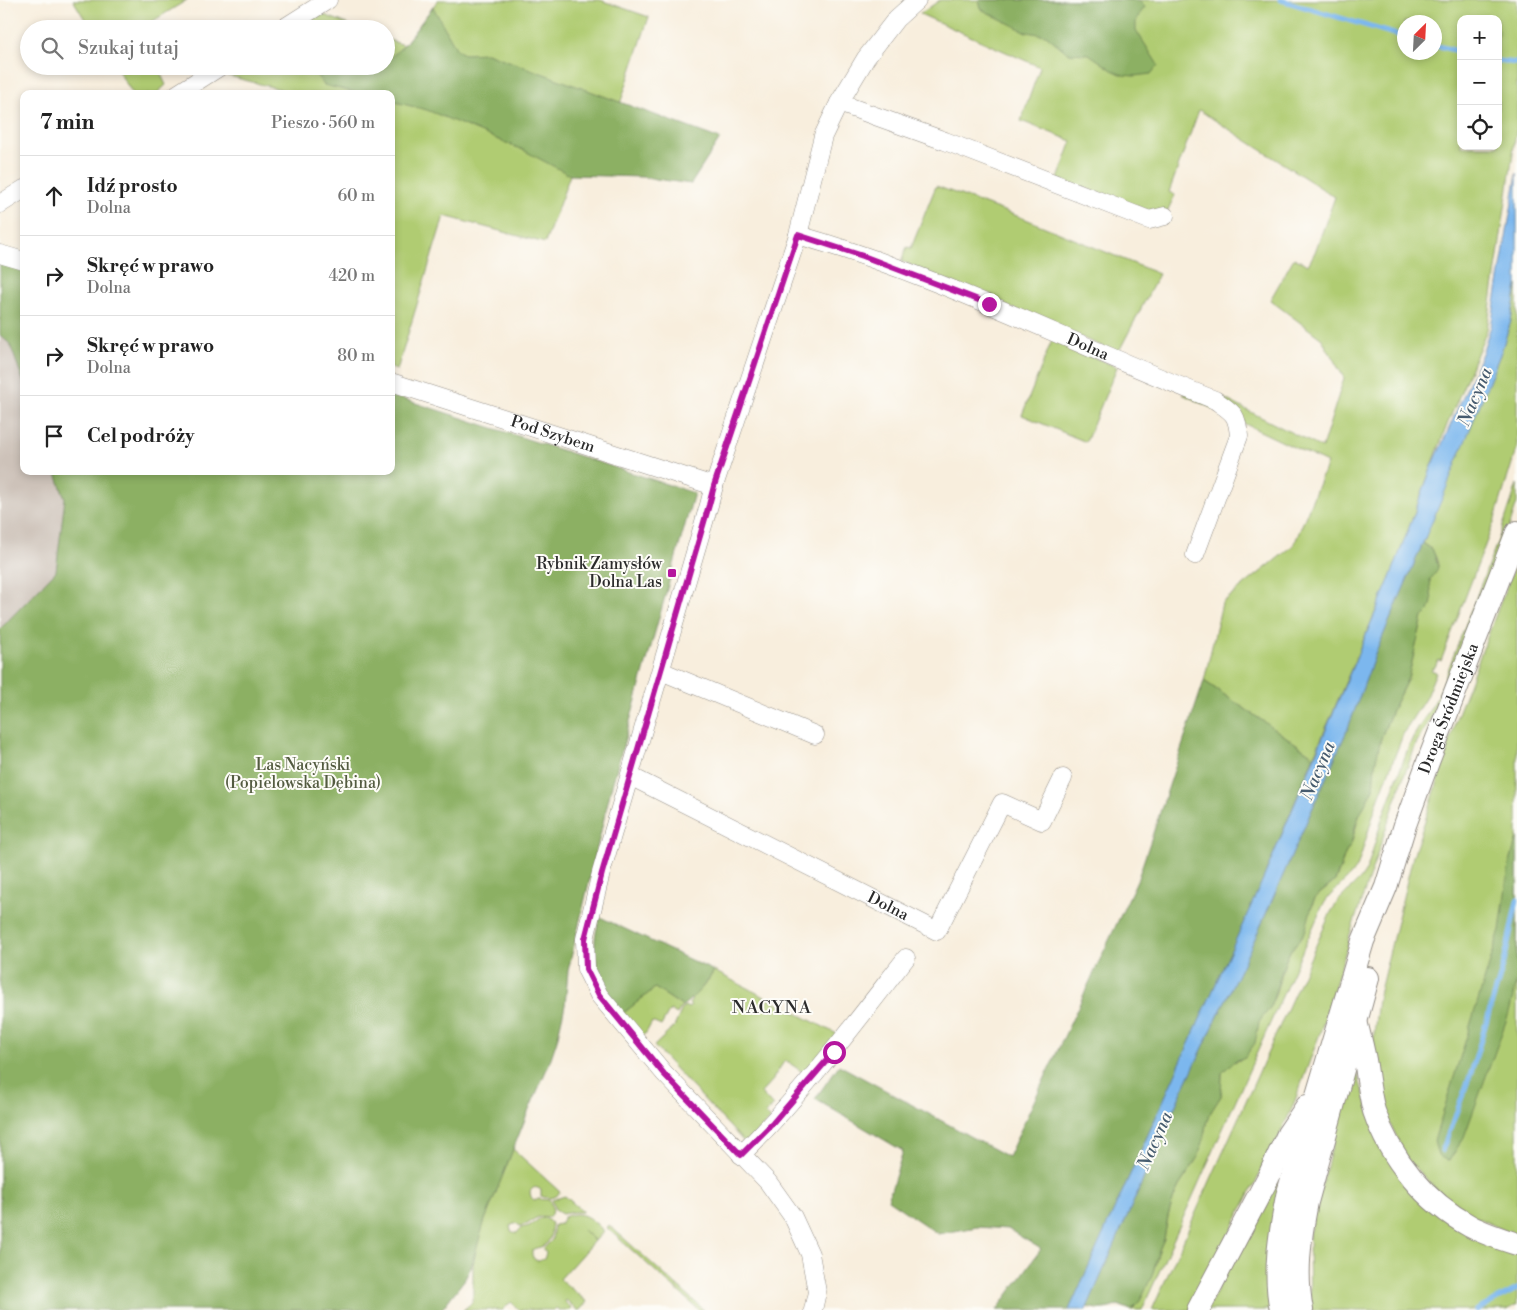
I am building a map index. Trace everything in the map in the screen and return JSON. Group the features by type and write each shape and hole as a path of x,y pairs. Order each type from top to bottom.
{"main road":[{"name":"Droga Śródmiejska","path":"1281,1310 1278,1265 1280,1231 1287,1196 1363,941 1386,887 1428,762 1517,532"},
{"name":"Droga Śródmiejska","path":"1302,1310 1299,1265 1301,1233 1307,1202 1377,944 1386,887"},
{"path":"1356,1020 1374,1110 1389,1144 1404,1168 1423,1191 1447,1211 1470,1226 1496,1238 1517,1244"},
{"path":"1198,1310 1269,1176 1288,1134 1320,1086"}],"street":[{"path":"296,20 328,0"},
{"path":"813,1310 817,1292 810,1254 793,1217 768,1182 664,1074 599,995 586,969 585,939 602,873 714,486 798,235 823,136 839,103 866,58 896,19 917,0"},
{"path":"183,90 208,75"},
{"path":"839,103 946,141 1149,220 1165,216"},
{"path":"0,204 20,192"},
{"name":"Dolna","path":"798,235 880,262 997,308 1215,400 1234,414 1238,421 1238,436 1195,555"},
{"path":"0,254 20,260"},
{"name":"Pod Szybem","path":"395,383 714,486"},
{"path":"661,671 815,735"},
{"name":"Dolna","path":"630,776 937,931 1002,803 1042,821 1063,778"},
{"path":"741,1155 773,1123 814,1076 906,958"}],"shaded area":[{"path":"0,332 10,344 20,372 20,475 56,475 65,498 56,571 0,629"}],"green space":[{"path":"73,0 187,0 155,20 85,20"},
{"path":"438,0 600,0 649,17 620,104 570,175 545,243 444,216 397,370 395,369 395,90 283,90 225,75 395,75 395,42 404,45"},
{"path":"940,0 1517,0 1517,126 1487,330 1447,425 1392,573 1314,756 1204,681 1222,603 1294,545 1327,463 1182,394 1213,393 1322,448 1344,378 1322,339 1270,300 1294,258 1308,265 1315,252 1335,197 1199,110 1169,192 1175,195 1165,216 1058,179 1072,141 1021,121 1040,67 920,14"},
{"path":"979,0 1138,0 1145,7 1136,22 1136,30 1158,65 1151,74 1123,75 1112,70 1089,54 1068,53 1046,35 1026,32 981,9"},
{"path":"433,7 457,50 464,54 487,53 720,139 691,184 642,177 570,175 523,150 427,110 395,102 395,90 345,90 324,85 316,75 395,75 395,53 404,45"},
{"path":"317,12 337,20 306,20"},
{"path":"121,75 161,75 166,85 160,90 130,90"},
{"path":"936,186 1028,220 1159,274 1118,353 901,261 907,247 911,248"},
{"path":"0,262 20,269 20,372 10,344 0,335"},
{"path":"1517,285 1517,447 1494,522 1441,661 1438,660 1435,667 1431,670 1436,672 1426,697 1404,732 1377,803 1357,868 1322,907 1142,1310 1131,1310 1134,1308 1155,1266 1164,1239 1174,1197 1201,1150 1209,1114 1221,1096 1222,1073 1233,1062 1240,1060 1257,1034 1259,1022 1274,998 1290,951 1302,937 1313,902 1316,897 1335,881 1345,854 1351,844 1361,810 1371,793 1381,738 1408,678 1423,617 1427,613 1430,580 1438,566 1434,553 1423,543 1501,352 1511,321"},
{"path":"1052,340 1117,367 1086,442 1022,415"},
{"name":"Las Nacyński (Popielowska Dębina)","path":"395,396 694,493 611,789 568,971 565,1005 557,1040 485,1220 471,1267 465,1279 441,1310 0,1310 0,629 56,571 65,498 56,475 395,475"},
{"path":"1517,484 1517,503 1505,540 1440,703 1417,742 1404,776 1348,940 1320,1033 1293,1106 1276,1143 1190,1310 1152,1310 1331,912 1338,901 1361,878 1367,869 1383,816 1408,748 1438,696 1500,535"},
{"path":"1423,543 1434,553 1438,566 1437,571 1430,580 1432,602 1429,611 1423,617 1408,678 1381,738 1375,765 1373,789 1357,820 1351,844 1345,854 1335,881 1316,897 1313,902 1305,932 1290,951 1270,1008 1259,1022 1255,1043 1245,1057 1233,1062 1222,1073 1221,1096 1209,1115 1198,1157 1174,1197 1164,1239 1152,1276 1139,1302 1131,1310 1118,1305 1103,1309 1087,1307 1178,1100 1257,934 1348,728 1376,652"},
{"path":"1517,559 1517,1236 1456,1208 1409,1162 1381,1105 1373,1043 1378,999 1413,856 1435,791 1456,719"},
{"path":"1204,681 1314,756 1264,877 1069,1310 997,1310 1041,1249 1008,1229 977,1227 938,1234 888,1200 903,1151 815,1099 839,1065 1008,1157 1138,878"},
{"path":"1517,837 1517,979 1509,1013 1464,1137 1449,1161 1438,1156 1434,1141 1500,930 1509,865"},
{"path":"600,917 714,971 700,990 682,1006 655,988 621,1015 610,998 596,961 595,937"},
{"path":"714,971 841,1036 804,1073 785,1060 773,1080 761,1093 773,1106 765,1114 771,1119 746,1144 654,1046 674,1027 683,1007 688,1008 691,1006 689,1004 691,999 707,982"},
{"path":"655,988 682,1006 677,1014 670,1010 661,1026 652,1022 643,1035 621,1015"},
{"path":"1354,1064 1380,1145 1517,1253 1517,1305 1507,1310 1310,1310 1309,1234"},
{"path":"513,1149 560,1192 552,1198 546,1198 541,1196 541,1190 533,1188 530,1192 531,1197 534,1200 550,1200 553,1211 549,1217 537,1218 520,1226 516,1223 510,1226 511,1231 516,1233 521,1228 543,1218 549,1220 552,1224 550,1236 546,1244 532,1250 534,1259 538,1261 544,1259 546,1253 543,1249 552,1240 554,1225 560,1224 564,1217 576,1214 582,1215 591,1219 604,1231 595,1241 583,1230 594,1241 560,1279 587,1302 580,1310 577,1310 566,1300 565,1302 571,1308 570,1310 559,1310 556,1308 554,1310 519,1310 511,1302 503,1310 463,1310 473,1302 473,1265 479,1235"},
{"path":"1286,1156 1274,1310 1207,1310"},
{"path":"565,1196 582,1212 562,1214 555,1210 552,1200"},
{"path":"609,1225 704,1310 699,1310 607,1228"}],"water":[{"name":"Nacyna","path":"1517,173 1517,285 1511,321 1501,352 1444,494 1376,652 1348,728 1257,934 1178,1100 1086,1310 1069,1310 1264,877 1392,573 1431,469 1483,351 1491,326"}],"waterway":[{"path":"1281,0 1397,35"},
{"path":"1442,47 1457,51"},
{"path":"1502,61 1517,63"},
{"path":"1442,1151 1471,1073 1504,963 1517,900"},
{"path":"1477,1310 1517,1289"}],"place":[{"name":"Rybnik Zamysłów Dolna Las","path":"672,573"}],"district":[{"name":"NACYNA","path":"772,1007"}],"route":[{"path":"834,1052 773,1123 741,1155 664,1074 599,995 586,969 585,939 602,873 714,486 798,235 863,256 989,304"}]}
